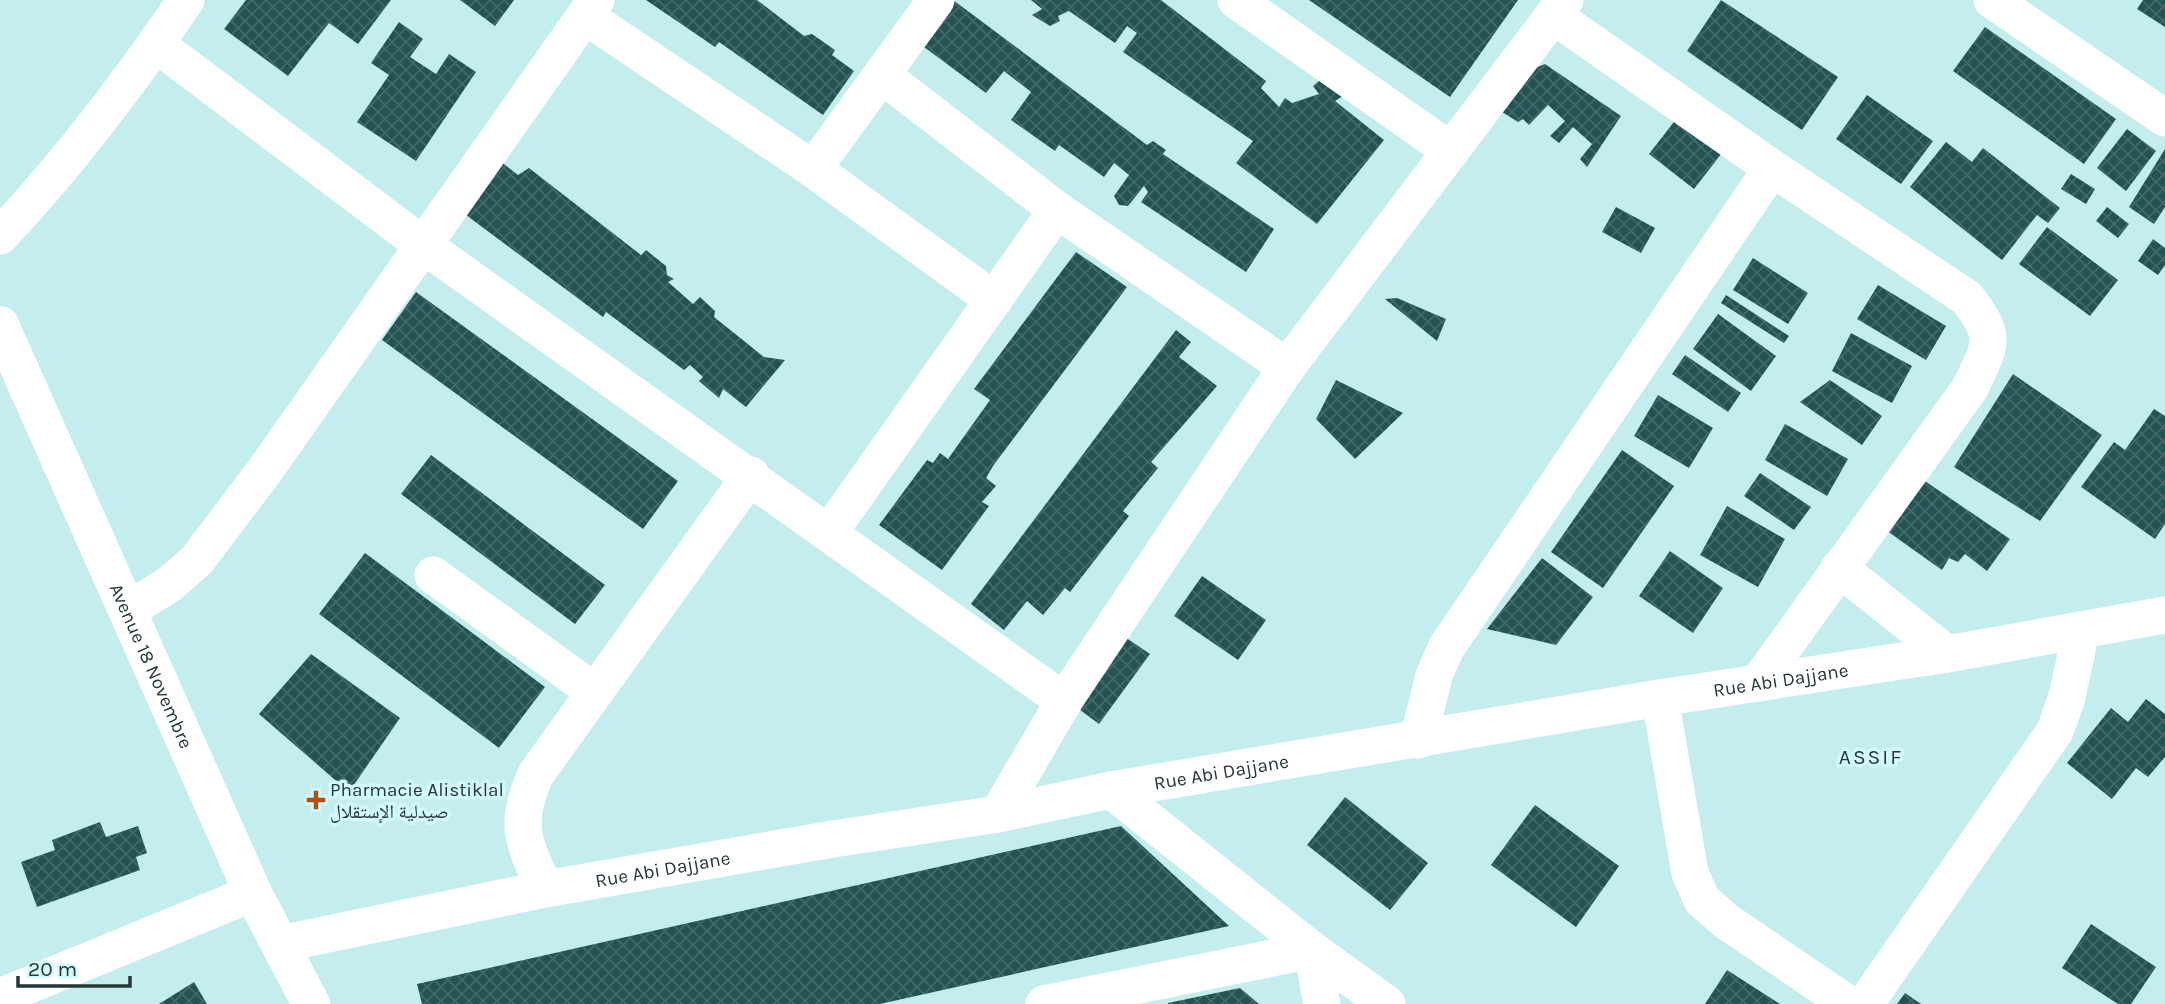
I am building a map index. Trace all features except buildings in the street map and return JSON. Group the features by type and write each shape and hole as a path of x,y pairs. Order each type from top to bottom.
{"street":[{"path":"0,236 29,205 156,44 186,0"},
{"path":"813,169 936,0"},
{"path":"1236,0 1451,151"},
{"path":"1993,0 2165,118"},
{"path":"128,610 170,584 197,560 263,473 590,8 994,300"},
{"path":"998,814 1064,701 1287,367 1559,8 1772,168 1968,298 1987,323 1988,343 1970,388 1758,683"},
{"path":"156,44 422,245 751,475 1064,701"},
{"path":"883,75 1057,211 1287,367"},
{"path":"1418,740 1434,676 1446,648 1772,168"},
{"path":"829,533 1057,211"},
{"name":"Avenue 18 Novembre","path":"0,325 253,893 311,1004"},
{"path":"545,889 524,843 522,817 536,774 751,475"},
{"path":"1839,568 1947,654"},
{"path":"433,575 594,692"},
{"name":"Rue Abi Dajjane","path":"280,944 545,889 998,814 1111,790 1660,698 1947,654 2165,615"},
{"path":"1865,1004 2054,731 2067,696 2081,631"},
{"path":"1660,698 1690,873 1702,900 1726,921 1848,1004"},
{"path":"1111,790 1312,950 1387,1004"},
{"path":"3,987 253,893"},
{"path":"1044,1004 1312,950"},
{"path":"1312,950 1322,1004"}],"place":[{"name":"Pharmacie Alistiklal صيدلية الإستقلال","path":"316,800"}],"district":[{"name":"ASSIF","path":"1871,757"}]}
